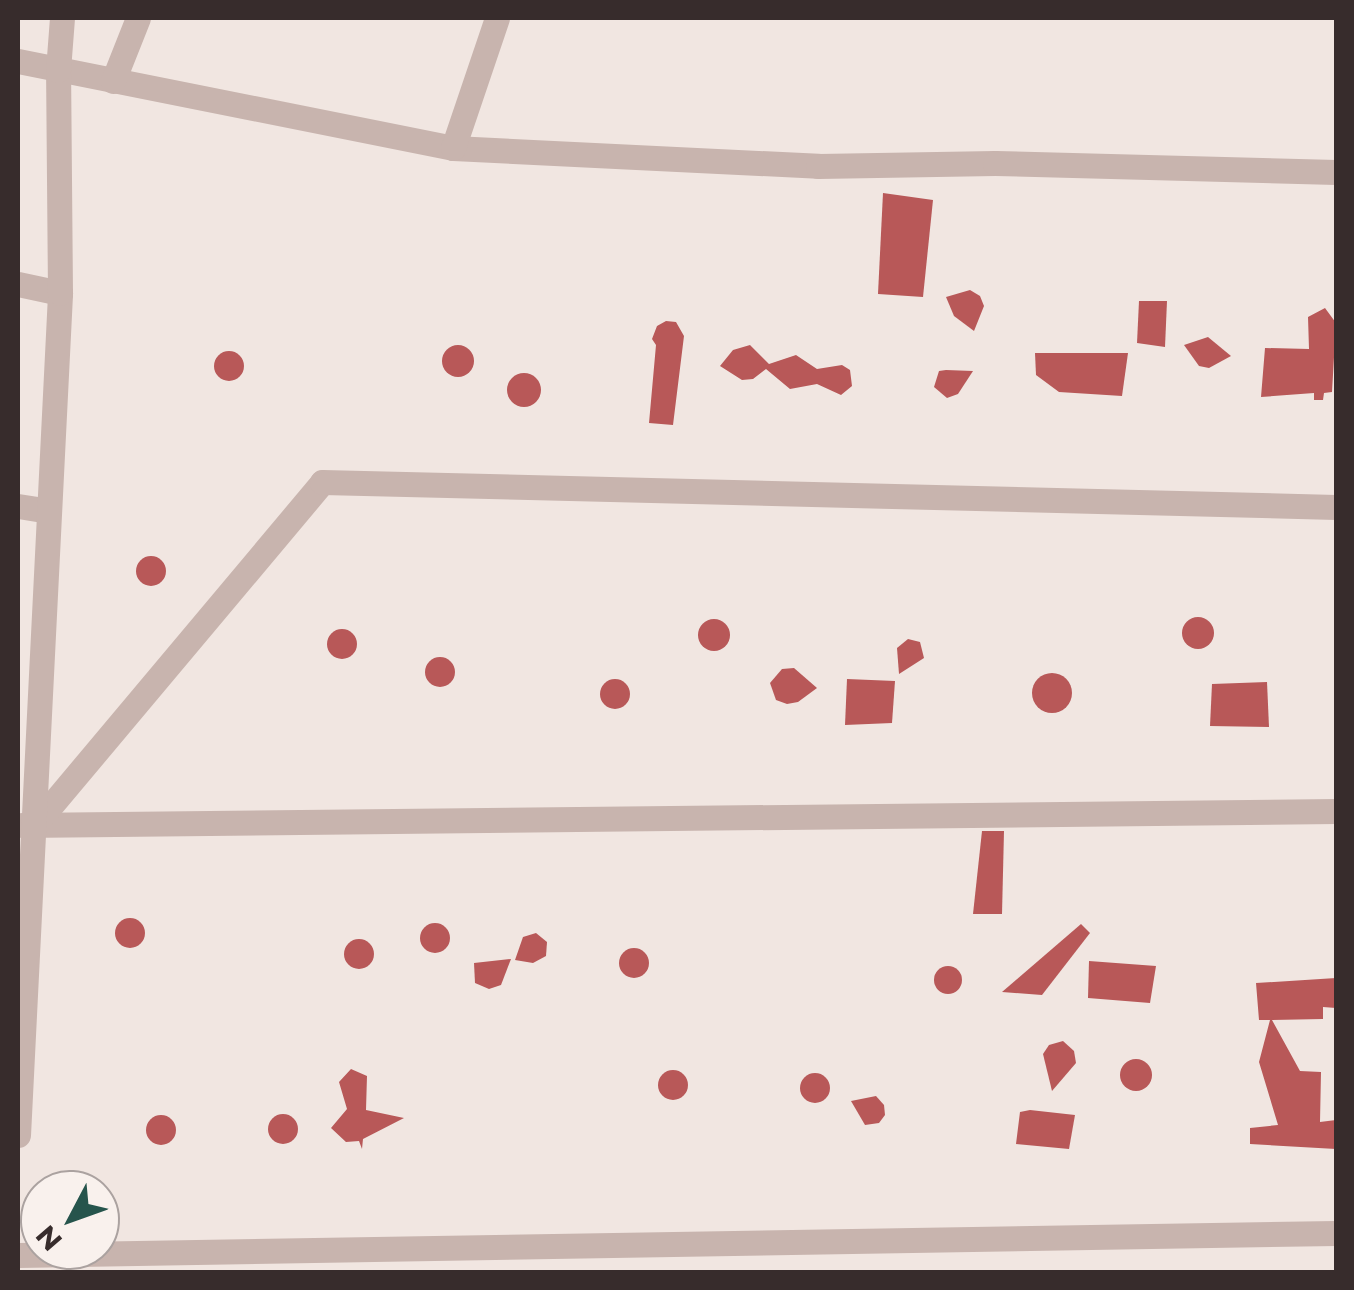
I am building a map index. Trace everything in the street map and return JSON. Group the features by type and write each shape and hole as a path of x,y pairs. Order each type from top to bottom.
{"street":[{"path":"18,1135 25,825 49,511 60,292 58,70 62,18"},
{"path":"113,80 138,18"},
{"path":"453,148 497,18"},
{"path":"18,61 453,148 818,166 995,163 1336,172"},
{"path":"18,284 60,292"},
{"path":"25,825 322,482 1336,507"},
{"path":"18,506 49,511"},
{"path":"25,825 1336,811"},
{"path":"18,1255 1336,1233"}],"building":[{"path":"883,193 933,200 923,297 878,294"},
{"path":"970,290 980,296 984,306 974,331 954,316 946,297"},
{"path":"1139,301 1167,301 1165,347 1137,343"},
{"path":"1325,308 1336,323 1332,392 1324,393 1323,400 1314,400 1314,393 1261,397 1265,348 1309,349 1308,317"},
{"path":"666,321 676,322 684,336 673,425 649,423 656,345 652,339 657,326"},
{"path":"1208,337 1231,356 1209,368 1199,366 1184,345"},
{"path":"458,345 469,350 474,361 469,372 458,377 447,372 442,361 447,350"},
{"path":"750,345 769,364 796,355 817,369 842,365 850,370 852,386 841,395 817,384 790,389 766,369 753,379 742,380 720,366 733,350"},
{"path":"229,351 243,360 244,366 235,380 229,381 215,372 214,366 223,352"},
{"path":"1035,353 1128,353 1122,396 1059,392 1036,375"},
{"path":"939,371 973,371 958,394 947,398 934,387"},
{"path":"524,373 536,378 541,390 536,402 524,407 512,402 507,390 512,378"},
{"path":"151,556 165,565 166,571 157,585 151,586 137,577 136,571 145,557"},
{"path":"1198,617 1209,622 1214,633 1209,644 1198,649 1187,644 1182,633 1187,622"},
{"path":"714,619 725,624 730,635 725,646 714,651 703,646 698,635 703,624"},
{"path":"342,629 356,638 357,644 348,658 342,659 328,650 327,644 336,630"},
{"path":"908,639 920,642 924,658 899,674 897,648"},
{"path":"440,657 454,666 455,672 446,686 440,687 426,678 425,672 434,658"},
{"path":"794,668 817,688 798,702 776,700 770,683 782,669"},
{"path":"1052,673 1066,679 1072,693 1066,707 1052,713 1038,707 1032,693 1038,679"},
{"path":"615,679 629,688 630,694 621,708 615,709 601,700 600,694 609,680"},
{"path":"847,679 895,681 892,723 845,725"},
{"path":"1267,682 1269,727 1210,726 1212,684"},
{"path":"982,831 1004,831 1002,914 973,914"},
{"path":"130,918 144,927 145,933 136,947 130,948 116,939 115,933 124,919"},
{"path":"435,923 446,927 450,938 446,949 435,953 424,949 420,938 424,927"},
{"path":"1081,924 1090,933 1042,995 1002,992"},
{"path":"536,933 547,942 546,956 533,963 515,960 523,937"},
{"path":"359,939 373,948 374,954 365,968 359,969 345,960 344,954 353,940"},
{"path":"634,948 648,957 649,963 640,977 634,978 620,969 619,963 628,949"},
{"path":"511,959 501,985 489,989 475,983 474,963"},
{"path":"1089,961 1156,966 1150,1003 1088,998"},
{"path":"948,966 958,970 962,980 958,990 948,994 938,990 934,980 938,970"},
{"path":"1336,978 1336,1008 1323,1007 1323,1019 1272,1020 1300,1071 1321,1072 1320,1122 1336,1120 1336,1149 1250,1144 1250,1128 1278,1125 1259,1062 1270,1020 1259,1020 1256,983"},
{"path":"1063,1041 1074,1051 1076,1063 1052,1091 1043,1054 1049,1045"},
{"path":"1136,1059 1147,1064 1152,1075 1147,1086 1136,1091 1125,1086 1120,1075 1125,1064"},
{"path":"351,1069 367,1076 366,1110 404,1118 363,1139 362,1149 359,1141 346,1142 331,1128 347,1109 339,1082"},
{"path":"673,1070 687,1079 688,1085 679,1099 673,1100 659,1091 658,1085 667,1071"},
{"path":"815,1073 826,1077 830,1088 826,1099 815,1103 804,1099 800,1088 804,1077"},
{"path":"876,1096 884,1105 885,1115 879,1123 865,1125 851,1101"},
{"path":"1020,1112 1075,1115 1069,1149 1016,1144"},
{"path":"283,1114 294,1118 298,1129 294,1140 283,1144 272,1140 268,1129 272,1118"},
{"path":"161,1115 175,1124 176,1130 167,1144 161,1145 147,1136 146,1130 155,1116"}]}
